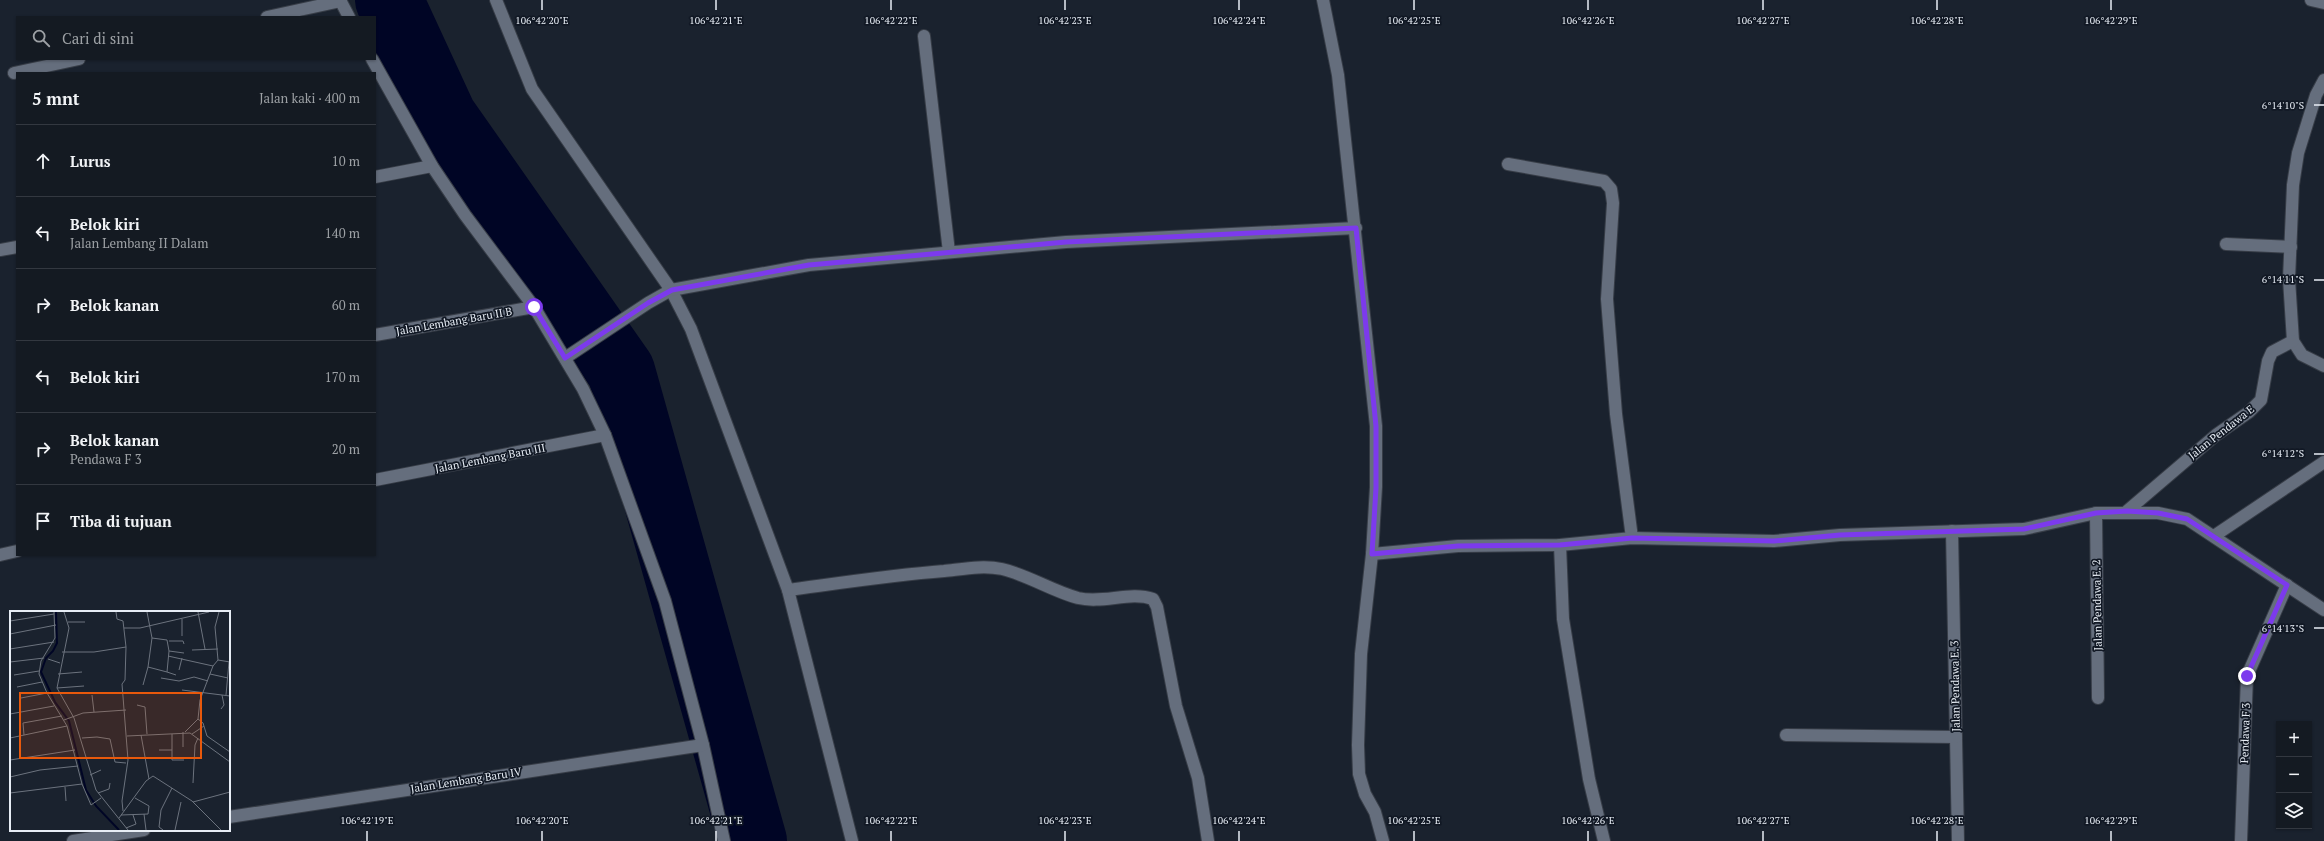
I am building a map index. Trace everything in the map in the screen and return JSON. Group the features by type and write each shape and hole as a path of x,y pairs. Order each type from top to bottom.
{"street":[{"path":"271,16 340,0 349,16"},
{"path":"496,0 532,89 672,290 691,329 788,590 852,841"},
{"path":"1323,0 1338,75 1345,149 1356,228 1376,426 1376,488 1372,554 1361,654 1359,774 1365,794 1375,812 1383,841"},
{"path":"2311,0 2324,3"},
{"path":"924,36 949,252"},
{"path":"19,72 74,60"},
{"path":"373,60 432,166 465,214 534,307 583,389 605,435 665,601 703,745 724,841"},
{"path":"2324,80 2316,95 2298,153 2293,185 2289,279 2293,341 2302,355 2324,366"},
{"path":"1508,164 1604,181 1611,189 1613,203 1607,299 1616,414 1632,538"},
{"path":"376,177 432,166"},
{"path":"565,358 648,303 672,290 809,265 1066,242 1356,228"},
{"path":"2226,244 2291,246"},
{"path":"0,250 16,247"},
{"name":"Jalan Lembang Baru II B","path":"376,335 534,307"},
{"name":"Jalan Pendawa E","path":"2127,511 2216,435 2249,412 2260,400 2268,361 2272,352 2293,341"},
{"name":"Jalan Lembang Baru III","path":"376,480 605,435"},
{"path":"2214,536 2324,462"},
{"path":"1372,554 1458,546 1560,545 1632,538 1774,541 1840,535 2024,529 2096,513 2127,511 2158,513 2187,519 2324,610"},
{"name":"Jalan Pendawa E. 2","path":"2096,513 2098,698"},
{"name":"Jalan Pendawa E. 3","path":"1952,531 1958,841"},
{"path":"1560,545 1563,619 1589,779 1604,841"},
{"path":"0,554 16,551"},
{"path":"788,590 903,574 983,568 1001,569 1018,574 1079,598 1110,600 1140,596 1153,599 1157,607 1176,706 1198,778 1208,841"},
{"name":"Pendawa F 3","path":"2241,841 2247,676 2287,585"},
{"path":"1786,735 1956,736"},
{"name":"Jalan Lembang Baru IV","path":"230,817 703,745"},
{"path":"73,841 138,831"}],"waterway":[{"path":"389,0 443,117 621,371 753,841"}],"route":[{"path":"534,307 565,358 648,303 672,290 809,265 1066,242 1356,228 1376,426 1376,488 1372,554 1458,546 1560,545 1632,538 1774,541 1840,535 2024,529 2096,513 2127,511 2158,513 2187,519 2287,585 2247,676"}]}
